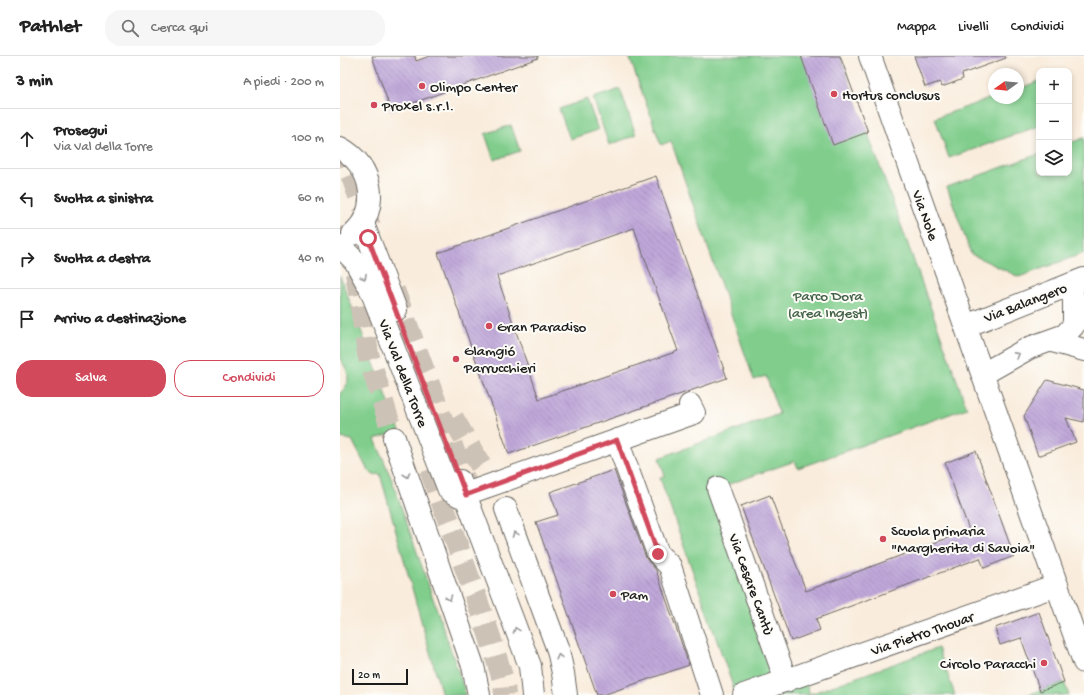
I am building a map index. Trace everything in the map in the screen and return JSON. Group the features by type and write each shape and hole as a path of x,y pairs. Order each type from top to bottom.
{"street":[{"name":"Via Nole","path":"870,56 1084,662"},
{"path":"340,148 355,158 365,170 370,186 371,201 363,224 349,238 340,242"},
{"name":"Via Val della Torre","path":"363,224 530,666 533,695"},
{"name":"Via Val della Torre","path":"340,246 355,261 372,290 449,490 460,496 466,495"},
{"name":"Via Balangero","path":"966,326 1077,282"},
{"path":"983,374 1029,348 1052,341 1065,335 1074,325 1074,300 1077,282"},
{"path":"1052,341 1084,350"},
{"path":"466,495 617,440 694,414 690,405"},
{"path":"394,438 473,666 479,695"},
{"path":"617,440 658,554 670,566 712,695"},
{"name":"Via Cesare Cantù","path":"718,488 786,681"},
{"path":"506,509 558,650 566,695"},
{"name":"Via Pietro Thouar","path":"744,695 1057,585"}],"green space":[{"name":"Parco Dora (area Ingest)","path":"629,56 840,56 967,408 798,468 795,461 718,488 786,681 803,675 810,694 938,648 955,695 736,695 660,478 665,476 659,458 779,414 766,376 754,380 671,141 661,145"},
{"path":"1036,82 1036,127 949,158 935,118 988,99 988,104 1024,104 1024,87"},
{"path":"620,89 636,135 609,145 593,98"},
{"path":"587,99 598,130 570,139 559,109"},
{"path":"511,125 520,151 494,160 485,134"},
{"path":"1084,138 1084,253 1019,277 971,254 947,187 1036,155 1036,176 1072,176 1072,142"},
{"path":"340,276 400,431 375,439 392,480 464,688 465,695 442,695 380,474 373,475 366,467 352,440 340,438 340,393 348,381 348,377 340,359"},
{"path":"1064,682 1069,695 1027,695"}],"building":[{"name":"Olimpo Center","path":"372,56 415,56 416,61 430,56 538,56 538,58 391,111"},
{"name":"Hortus conclusus","path":"801,56 840,56 868,132 833,145"},
{"path":"914,56 1005,56 1006,58 962,74 963,79 942,87 940,82 925,87"},
{"name":"Gran Paradiso","path":"656,176 727,378 509,454 438,253","holes":["634,228 678,351 539,399 497,276"]},
{"path":"1047,380 1084,390 1084,422 1066,418 1076,442 1038,456 1024,416"},
{"path":"976,451 1014,556 984,568 980,558 816,619 820,630 791,641 741,506 770,495 806,591 969,530 945,463"},
{"name":"Pam","path":"614,470 646,558 656,570 689,665 603,695 597,695 536,522 558,515 550,492"},
{"name":"Circolo Paracchi","path":"1039,612 1064,682 1040,691 1021,638 1000,645 995,628"}],"tunnel":[{"path":"340,144 370,226"},
{"path":"340,227 352,260"},
{"path":"356,273 368,354 394,438"},
{"path":"394,290 471,497"},
{"path":"453,418 506,509"},
{"path":"430,469 489,634 504,683 505,695"}],"place":[{"name":"Olimpo Center","path":"422,86"},
{"name":"Hortus conclusus","path":"834,94"},
{"name":"Proxel s.r.l.","path":"374,105"},
{"name":"Gran Paradiso","path":"489,326"},
{"name":"Glamgió Parrucchieri","path":"456,359"},
{"name":"Scuola primaria \"Margherita di Savoia\"","path":"883,539"},
{"name":"Pam","path":"613,594"},
{"name":"Circolo Paracchi","path":"1044,663"}],"route":[{"path":"368,238 466,495 617,440 658,554"}]}
